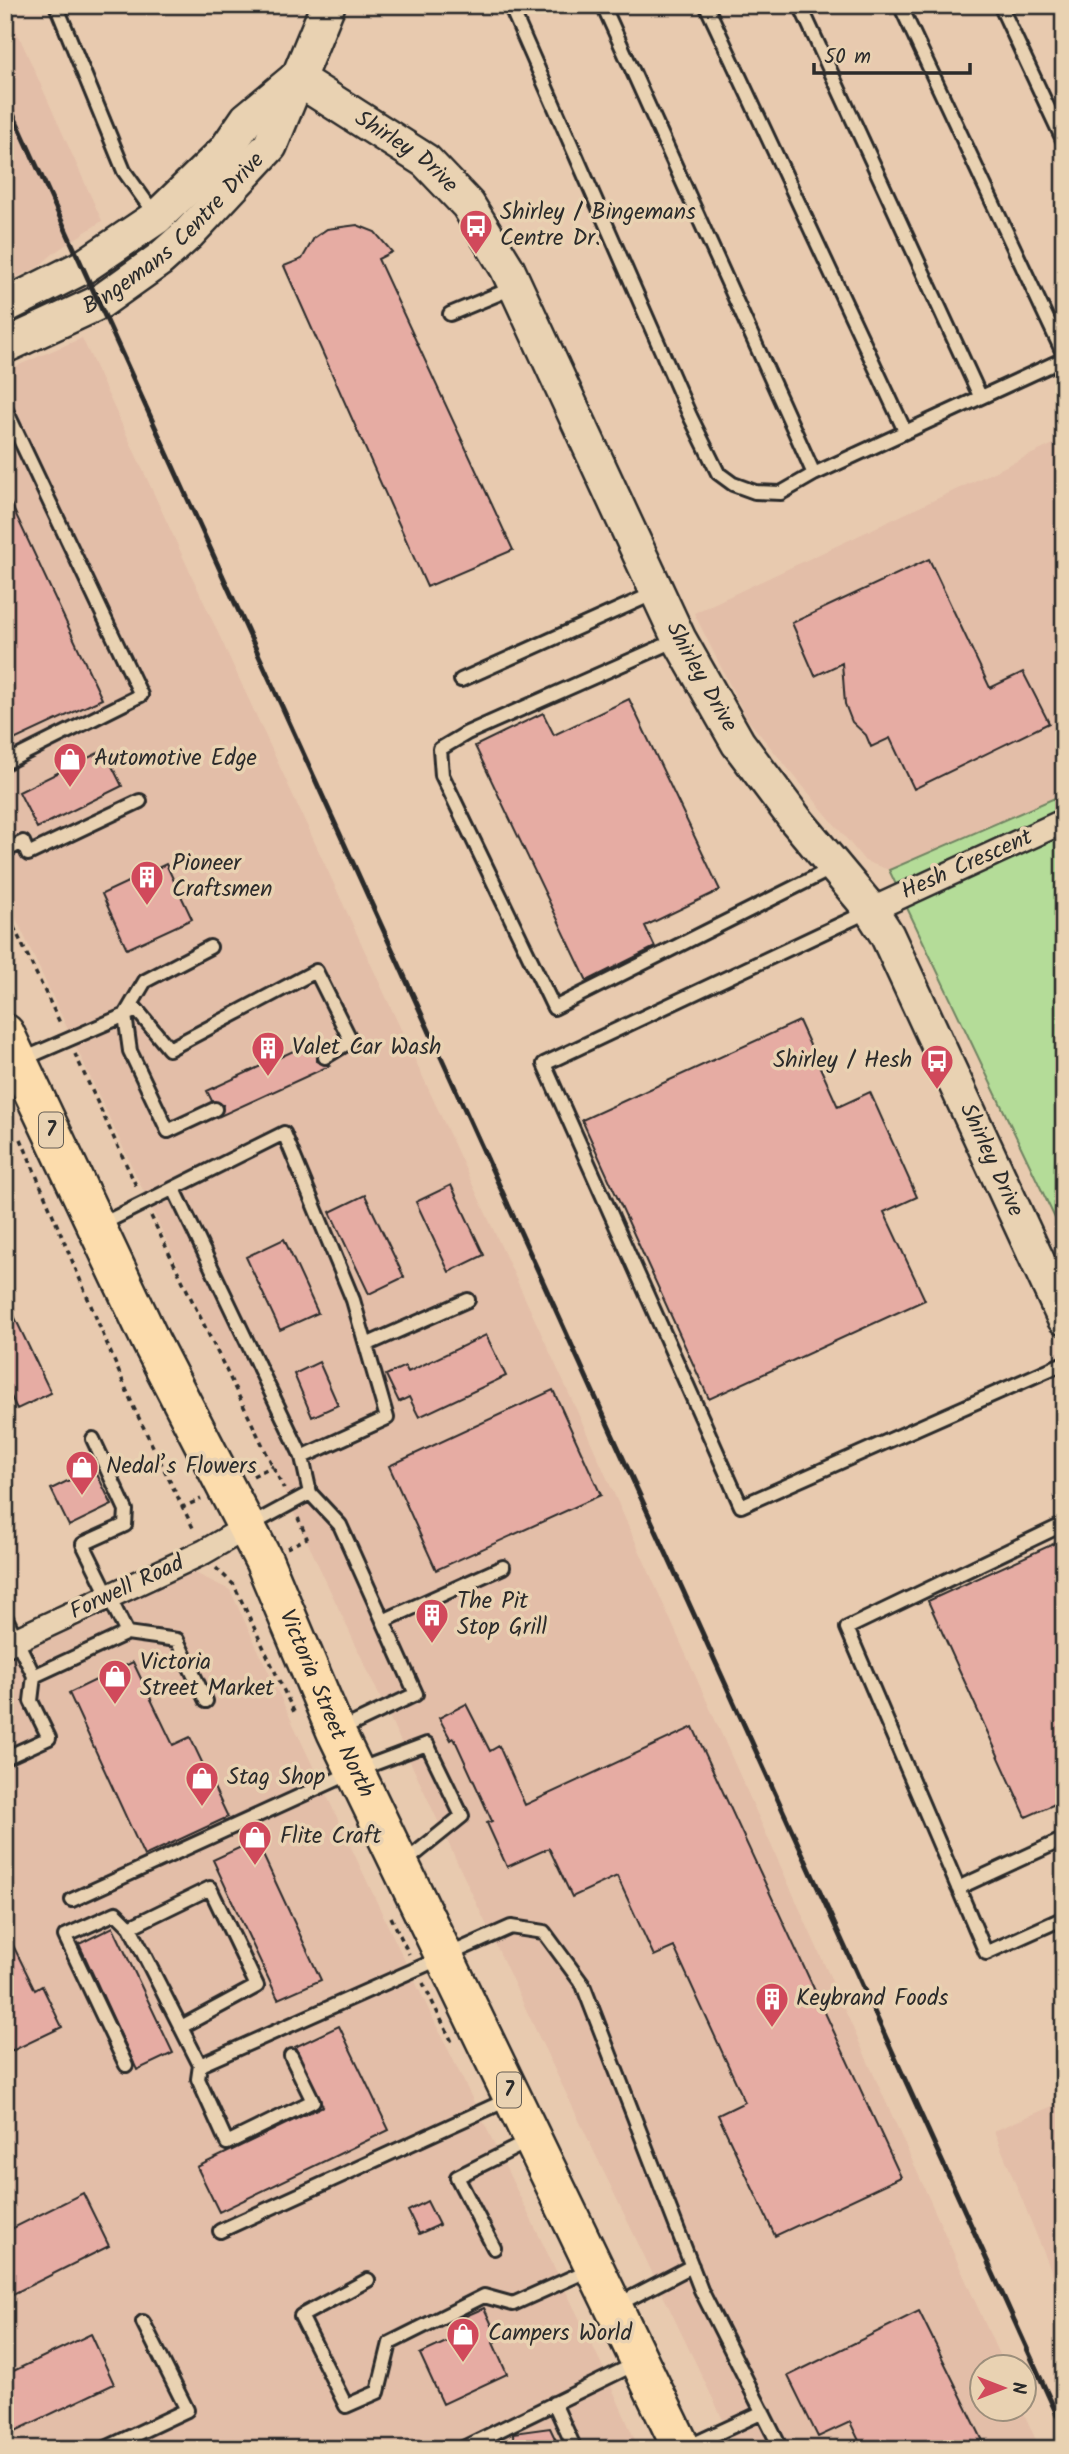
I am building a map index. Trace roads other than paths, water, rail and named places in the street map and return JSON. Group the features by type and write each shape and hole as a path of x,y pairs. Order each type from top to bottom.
{"main road":[{"name":"Victoria Street North","path":"10,1054 151,1342 247,1527 336,1732 683,2449"}],"street":[{"name":"Bingemans Centre Drive","path":"5,346 100,302 159,260 188,234 270,146 328,5"},
{"name":"Bingemans Centre Drive","path":"5,306 83,267 157,217 225,151 247,120 296,78"},
{"name":"Shirley Drive","path":"296,78 426,161 468,205 515,287 679,639 738,743 871,910 922,1006 1064,1318"},
{"name":"Hesh Crescent","path":"871,910 1064,821"},
{"name":"Forwell Road","path":"11,1643 204,1552 247,1527"}],"lane":[{"path":"56,5 124,171 157,217"},
{"path":"510,5 612,242 718,473 733,484 755,492 781,492 1064,357 900,5"},
{"path":"603,5 814,474"},
{"path":"706,5 905,431"},
{"path":"800,5 980,396"},
{"path":"1000,5 1064,142"},
{"path":"450,314 515,287"},
{"path":"5,408 141,695 5,763"},
{"path":"461,680 658,592"},
{"path":"679,639 467,733 440,749 442,775 554,1008 835,867"},
{"path":"5,850 23,842 28,854 140,801"},
{"path":"871,910 544,1064 741,1506 1064,1363"},
{"path":"210,947 145,981 131,1012 130,1051 168,1131 215,1109"},
{"path":"131,1012 169,1049 316,971 351,1041 325,1057"},
{"path":"10,1054 131,1012"},
{"path":"97,1227 284,1133 353,1300 387,1418 302,1457"},
{"path":"174,1188 302,1457 310,1493 340,1525 416,1694 336,1732"},
{"path":"366,1345 468,1300"},
{"path":"93,1439 126,1510 125,1525 83,1544 127,1633"},
{"path":"247,1527 310,1493"},
{"path":"1064,1524 847,1628 986,1953 1064,1918"},
{"path":"383,1621 503,1567"},
{"path":"5,1616 11,1643 34,1676 31,1701 49,1738 5,1758"},
{"path":"34,1676 127,1633 177,1640 206,1701"},
{"path":"72,1900 355,1771 427,1744 462,1816 401,1866"},
{"path":"958,1888 1064,1839"},
{"path":"130,1927 210,1888 257,1986 181,2027"},
{"path":"126,2065 65,1936 116,1913 130,1927 200,2065 198,2079 227,2143 313,2101 291,2056"},
{"path":"200,2065 510,1927 544,1932 583,1985 692,2266 781,2449"},
{"path":"220,2231 513,2097"},
{"path":"494,2248 457,2177 533,2139"},
{"path":"614,2307 692,2266"},
{"path":"368,2280 301,2316 346,2406 378,2392 390,2343 484,2296 513,2304 595,2268"},
{"path":"104,2449 187,2410 143,2322"},
{"path":"461,2449 640,2361"},
{"path":"554,2403 575,2449"},
{"path":"683,2449 763,2412"}],"railway":[{"path":"5,96 1064,2430"}],"place":[{"name":"Shirley / Bingemans Centre Dr.","path":"476,256"},
{"name":"Automotive Edge","path":"70,789"},
{"name":"Pioneer Craftsmen","path":"147,907"},
{"name":"Valet Car Wash","path":"268,1078"},
{"name":"Shirley / Hesh","path":"937,1091"},
{"name":"Nedal’s Flowers","path":"82,1497"},
{"name":"The Pit Stop Grill","path":"432,1645"},
{"name":"Victoria Street Market","path":"115,1706"},
{"name":"Stag Shop","path":"202,1808"},
{"name":"Flite Craft","path":"255,1867"},
{"name":"Keybrand Foods","path":"772,2029"},
{"name":"Campers World","path":"463,2364"}]}
